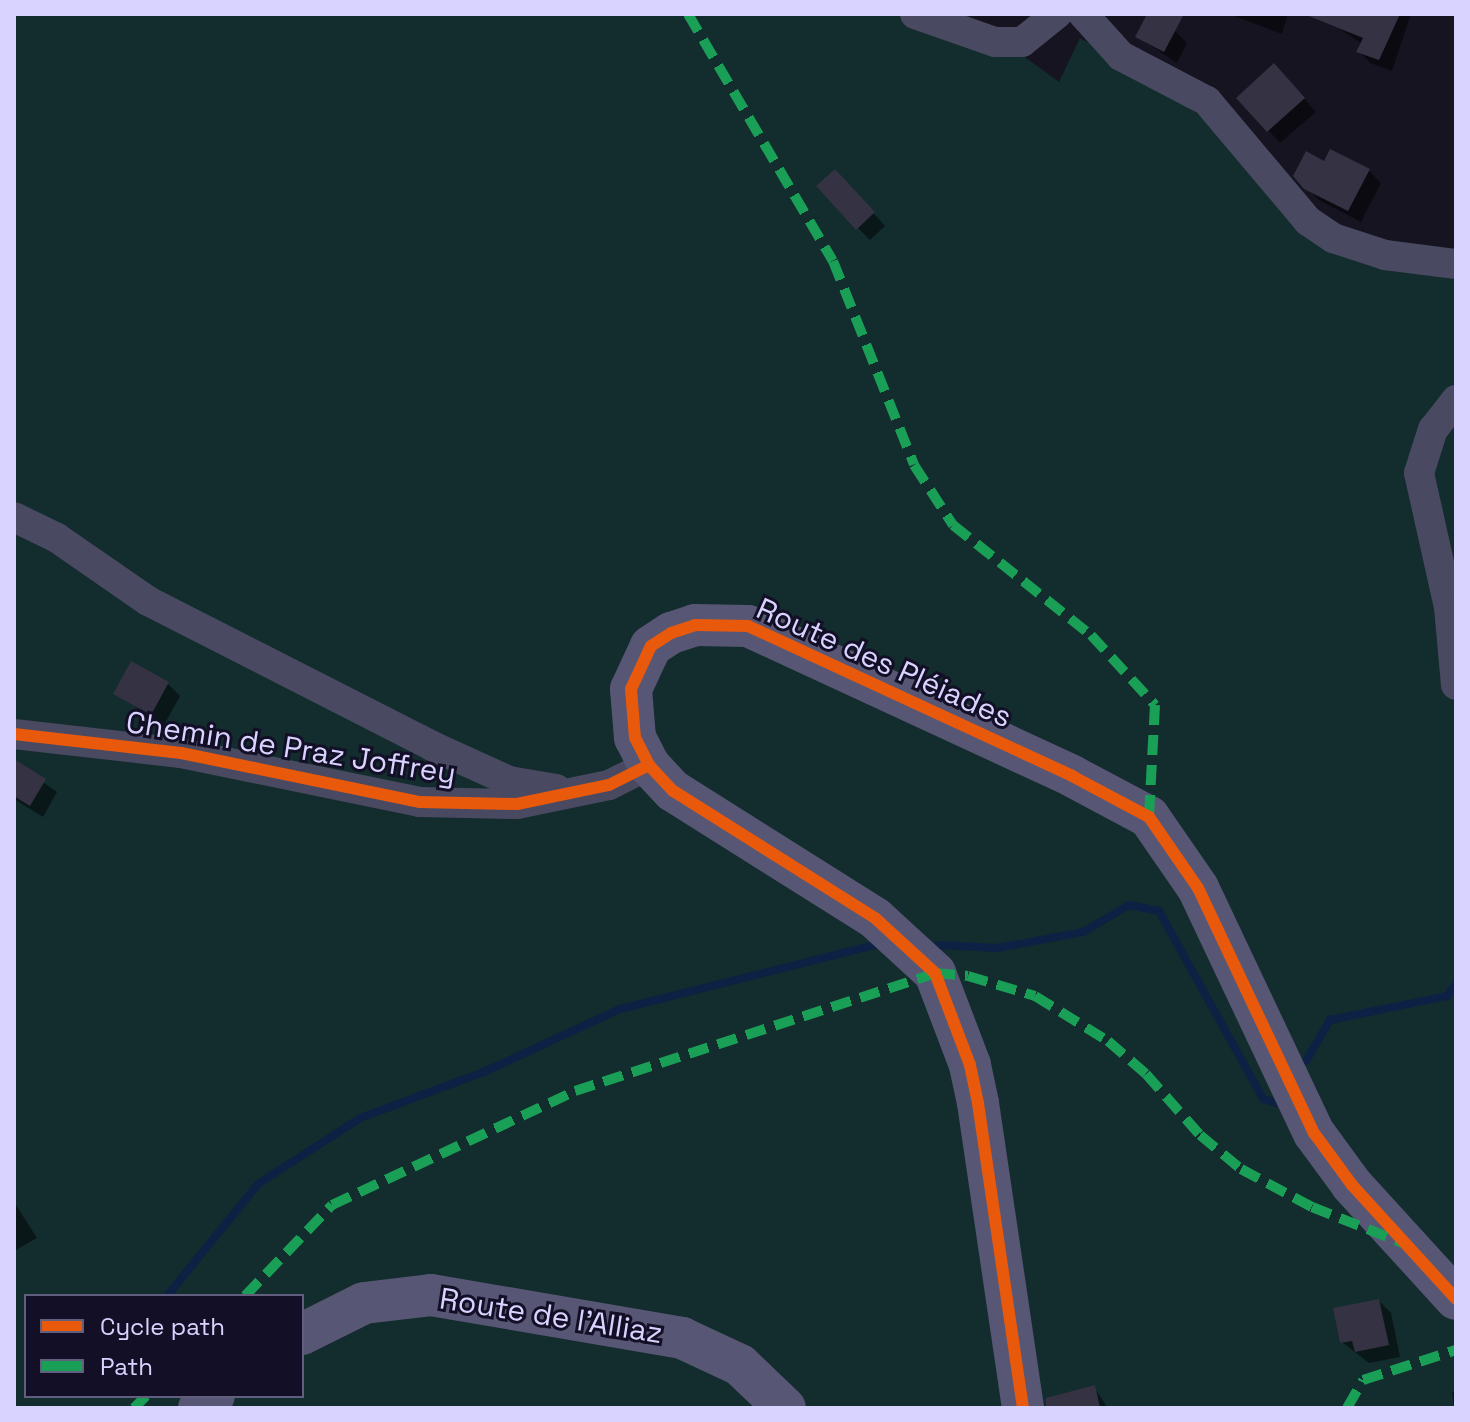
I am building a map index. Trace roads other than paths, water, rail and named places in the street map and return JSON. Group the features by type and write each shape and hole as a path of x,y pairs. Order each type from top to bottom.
{"street":[{"path":"915,14 995,42 1022,42 1057,14"},
{"path":"1083,14 1121,56 1207,101 1308,221 1333,238 1385,255 1456,264"},
{"path":"1456,400 1433,429 1419,473 1449,607 1456,685"},
{"path":"14,517 57,538 148,601 432,746 509,781 578,793"},
{"name":"Route des Pléiades","path":"1023,1408 978,1103 970,1065 935,973 875,918 673,791 649,765 630,713 631,689 651,646 695,625 748,626 1072,776 1149,817 1181,856 1198,888 1314,1133 1352,1185 1448,1284"},
{"name":"Chemin de Praz Joffrey","path":"14,734 181,753 420,802 517,804 578,793 619,781 649,765"},
{"name":"Route de l'Alliaz","path":"304,1333 364,1303 408,1295 446,1297 682,1338 740,1365 785,1408"}],"waterway":[{"path":"938,945 997,948 1083,932 1129,905 1159,911 1263,1099 1281,1104"},
{"path":"169,1294 258,1184 360,1118 484,1072 620,1009 883,943"},
{"path":"1306,1061 1330,1020 1447,996 1456,984"}]}
